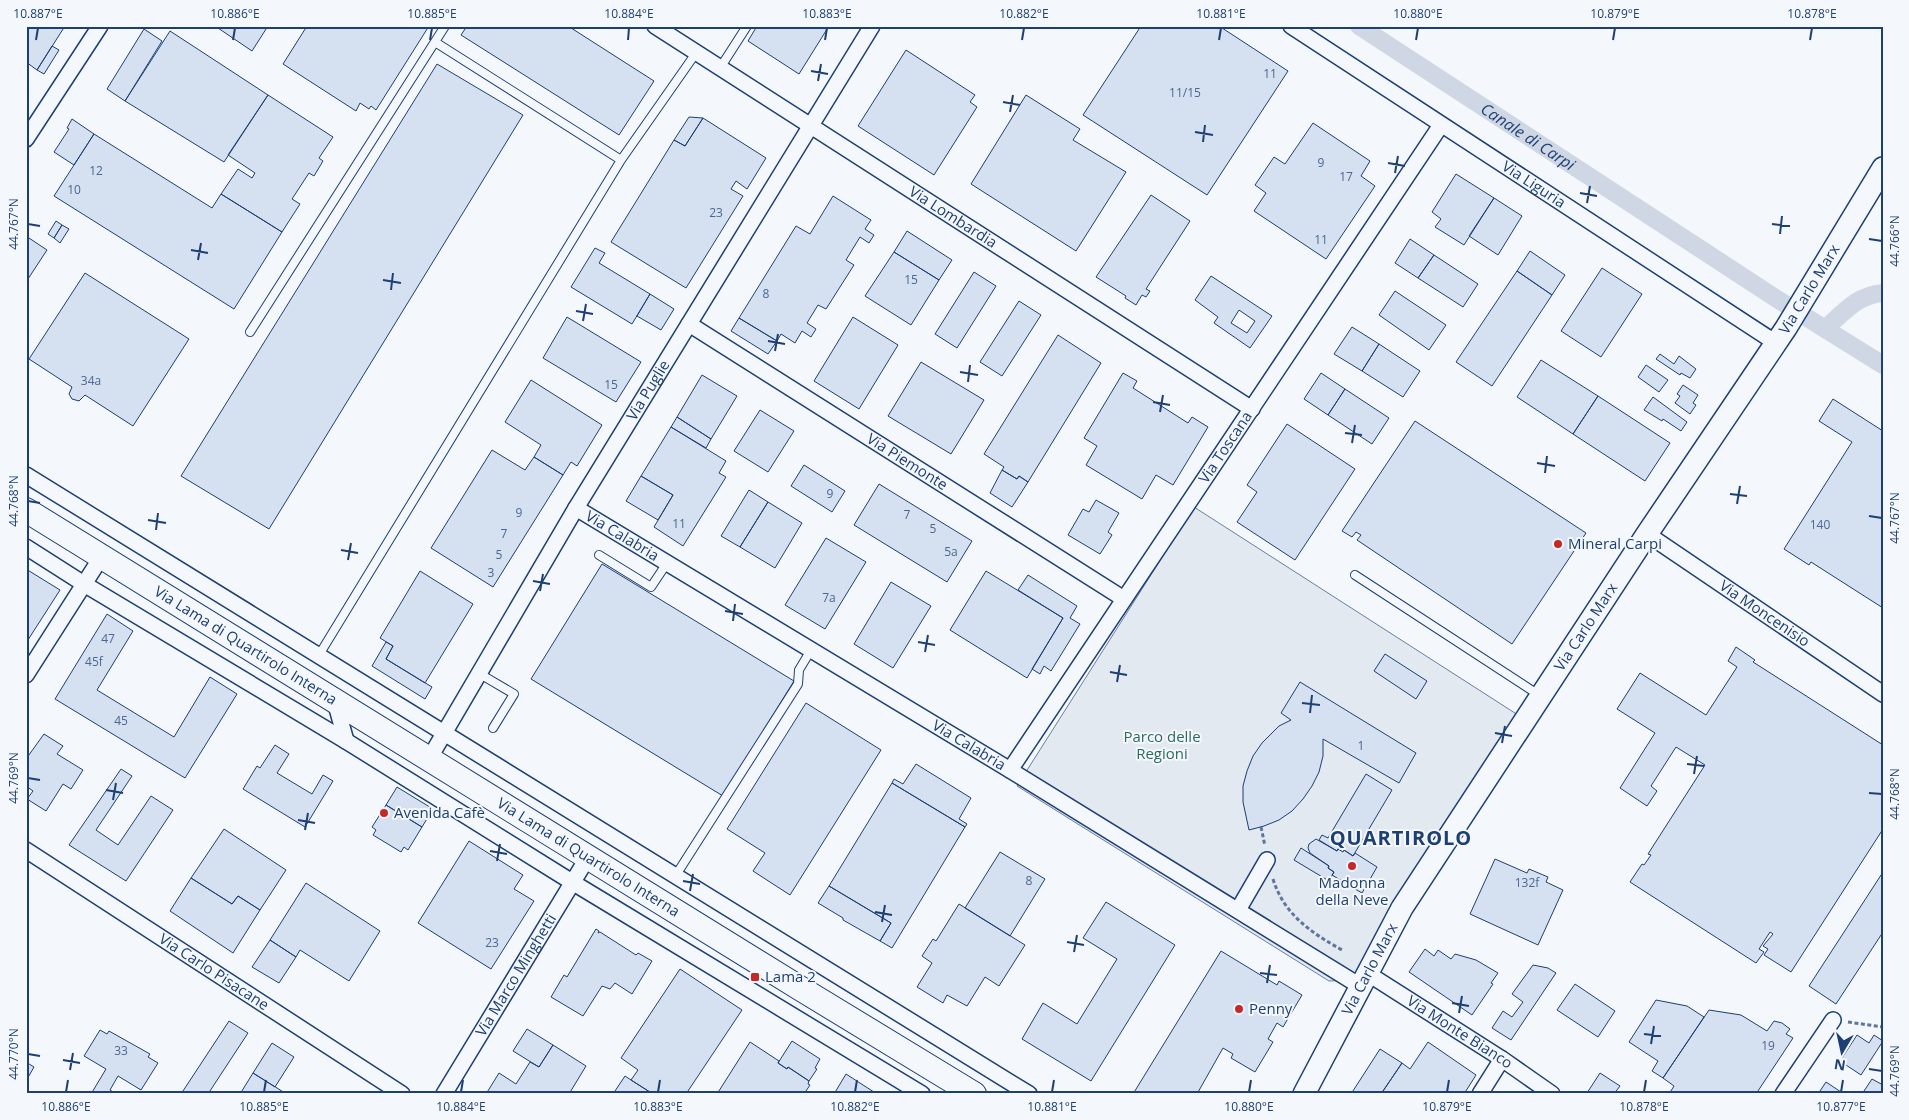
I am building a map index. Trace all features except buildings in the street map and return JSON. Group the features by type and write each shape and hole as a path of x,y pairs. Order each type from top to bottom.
{"main road":[{"name":"Via Lama di Quartirolo Interna","path":"26,510 974,1094"}],"street":[{"path":"26,138 100,26"},
{"name":"Via Lombardia","path":"655,26 1252,408"},
{"name":"Via Puglie","path":"429,759 576,508 872,26"},
{"name":"Via Liguria","path":"1291,26 1441,125 1781,336"},
{"name":"Via Toscana","path":"1010,770 1441,125"},
{"name":"Via Carlo Marx","path":"1304,1094 1402,908 1647,534 1781,336 1883,168"},
{"name":"Via Piemonte","path":"689,324 1124,599"},
{"path":"26,475 446,732 1029,1094"},
{"name":"Via Calabria","path":"576,508 1238,910 1364,979"},
{"name":"Via Moncenisio","path":"1647,534 1883,694"},
{"path":"26,547 922,1094"},
{"path":"26,675 102,556"},
{"path":"335,701 346,741"},
{"name":"Via Carlo Pisacane","path":"26,850 402,1094"},
{"name":"Via Marco Minghetti","path":"444,1094 588,857"},
{"path":"1238,910 1268,860"},
{"name":"Via Monte Bianco","path":"1364,979 1502,1059 1552,1094"},
{"path":"1784,1094 1832,1020"},
{"path":"1480,1094 1502,1059"}],"lane":[{"path":"250,332 445,26"},
{"path":"720,68 747,26"},
{"path":"435,42 621,160"},
{"path":"319,655 621,160 696,53"},
{"path":"599,555 652,587 667,562"},
{"path":"1354,575 1540,696"},
{"path":"676,875 798,684 799,670 811,650"},
{"path":"480,674 514,694 493,728"}],"path":[{"path":"1261,827 1274,883 1282,898 1301,923 1314,934 1342,950"},
{"path":"1832,1020 1883,1027"}],"green space":[{"name":"Parco delle Regioni","path":"1194,507 1532,724 1369,979 1329,981 1017,786"}],"waterway":[{"name":"Canale di Carpi","path":"1359,26 1777,299 1883,365"},
{"name":"Canale di Carpi","path":"1825,329 1858,301 1874,294 1883,293"}],"place":[{"name":"Mineral Carpi","path":"1558,544"},
{"name":"Avenida Cafè","path":"384,813"},
{"name":"Madonna della Neve","path":"1352,866"},
{"name":"Lama 2","path":"755,977"},
{"name":"Penny","path":"1239,1009"}],"district":[{"name":"QUARTIROLO","path":"1401,838"}]}
